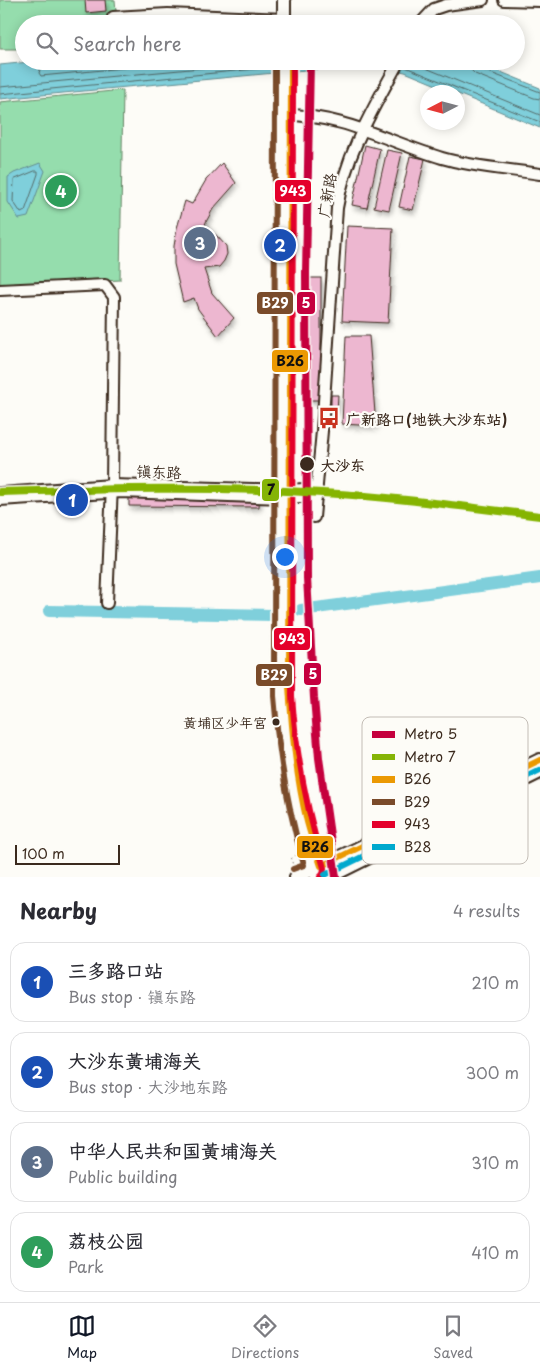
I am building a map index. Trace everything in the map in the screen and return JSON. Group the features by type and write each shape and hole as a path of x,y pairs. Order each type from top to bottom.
{"main road":[{"path":"284,0 286,15"},
{"path":"289,15 292,0"},
{"path":"288,70 286,494 292,727 304,808 319,872"},
{"path":"528,766 540,760"},
{"path":"528,778 540,772"},
{"path":"296,877 319,872 362,850"},
{"path":"329,877 362,861"}],"street":[{"path":"428,15 434,9 446,5 483,0"},
{"path":"504,0 540,1"},
{"path":"154,15 183,15"},
{"name":"广新路","path":"314,517 336,208 342,179 363,129 394,70"},
{"path":"288,114 343,122 443,158 540,174"},
{"path":"0,290 105,285 114,297 107,603"},
{"name":"镇东路","path":"0,500 111,489"},
{"name":"镇东路","path":"0,492 111,489 147,493 286,494 317,492"}],"path":[{"path":"319,841 322,849 328,848"}],"green space":[{"path":"0,0 115,0 116,15 15,15 15,49 0,49"},
{"path":"123,90 120,280 0,287 0,102"}],"water":[{"path":"15,63 15,70 306,70 0,99 0,65"},
{"path":"396,70 496,70 540,88 540,128 465,97 465,85 436,85"},
{"path":"40,163 45,171 28,217 19,219 8,202 8,177"}],"building":[{"path":"85,0 105,0 106,11 86,13"},
{"path":"365,145 380,149 367,208 352,205"},
{"path":"387,150 402,153 389,210 374,207"},
{"path":"410,156 425,159 413,210 399,207"},
{"path":"222,163 236,183 213,209 202,235 211,233 216,235 226,246 227,254 219,267 204,269 212,293 234,318 218,336 198,309 194,298 183,302 174,264 174,246 185,201 192,204 206,180"},
{"path":"347,226 393,228 388,323 342,321"},
{"path":"304,278 321,278 321,400 304,400"},
{"path":"346,336 369,336 376,426 342,424"},
{"path":"331,395 338,395 337,411 331,411"},
{"path":"129,488 260,488 259,507 129,506"}],"waterway":[{"path":"301,610 540,578"},
{"path":"49,611 272,615"}],"metro line":[{"name":"5","path":"310,70 306,272 307,578 319,758 336,877"},
{"name":"7","path":"0,492 242,489 349,495 540,516"}],"transit line":[{"name":"B29","path":"275,70 274,696 284,781 304,865 293,869"},
{"name":"B26","path":"291,70 289,686 293,737 297,771 307,822 321,866 362,846"},
{"name":"943","path":"293,70 292,696 296,740 303,783 324,868 323,874 320,877"},
{"name":"B26","path":"528,766 540,760"},
{"name":"B28","path":"528,776 540,770"},
{"name":"B28","path":"325,875 362,857"}],"place":[{"name":"荔枝公园","path":"61,191"},
{"name":"中华人民共和国黄埔海关","path":"200,243"},
{"name":"大沙东黄埔海关","path":"280,245"},
{"name":"广新路口(地铁大沙东站)","path":"329,418"},
{"name":"大沙东","path":"307,464"},
{"name":"三多路口站","path":"72,500"},
{"name":"黄埔区少年宫","path":"276,722"}]}
